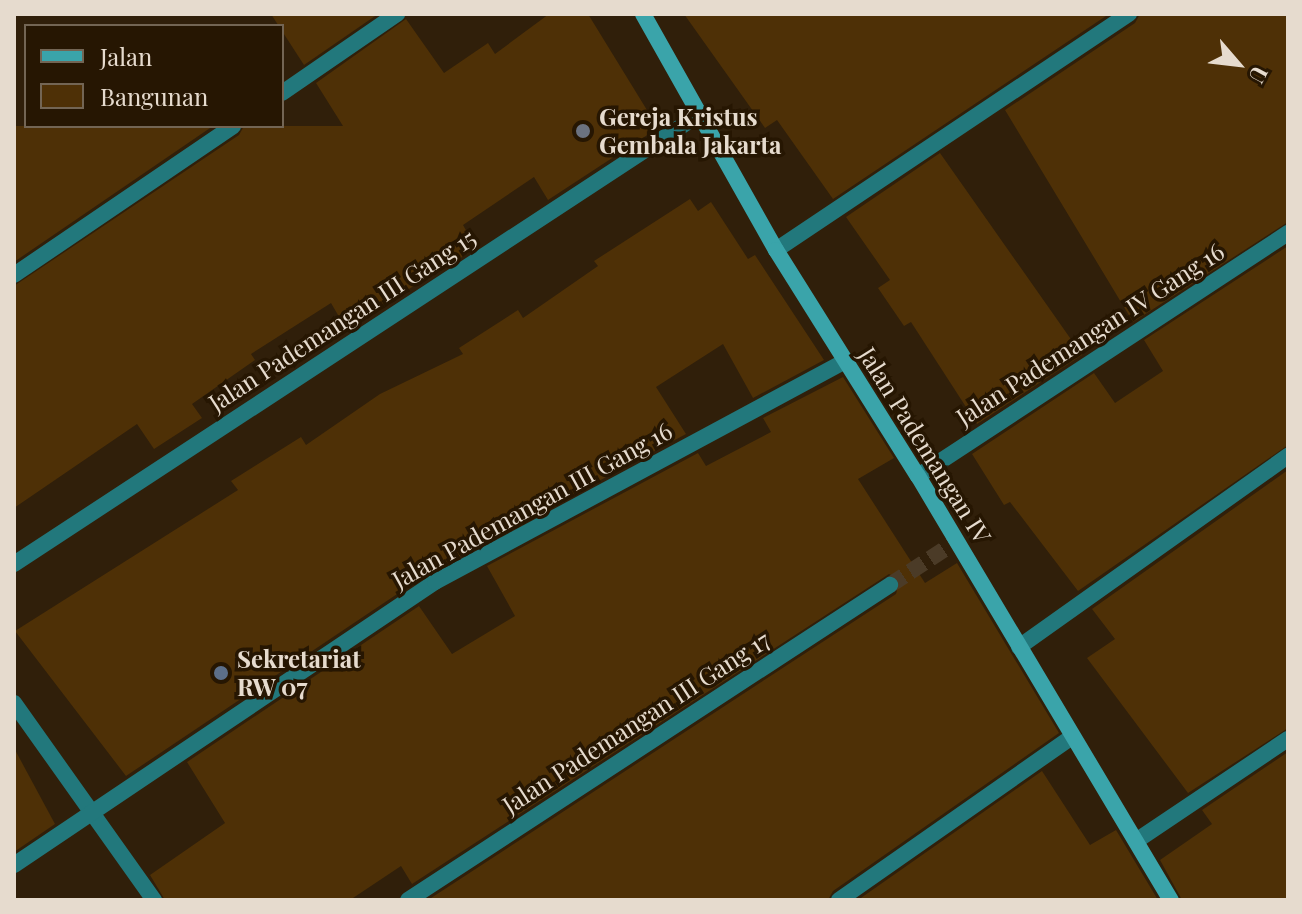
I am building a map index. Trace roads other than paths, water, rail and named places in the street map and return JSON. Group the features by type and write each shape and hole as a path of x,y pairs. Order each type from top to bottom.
{"street":[{"path":"284,92 397,14"},
{"name":"Jalan Pademangan IV","path":"643,14 697,116 776,250 918,476 1171,900"},
{"path":"776,250 1129,14"},
{"name":"Jalan Pademangan III Gang 15","path":"14,564 697,116"},
{"path":"14,275 230,128"},
{"name":"Jalan Pademangan IV Gang 16","path":"918,476 1288,233"},
{"name":"Jalan Pademangan III Gang 16","path":"14,865 435,582 845,361"},
{"path":"1019,647 1288,456"},
{"name":"Jalan Pademangan III Gang 17","path":"408,900 890,585"},
{"path":"14,703 154,900"},
{"path":"839,900 1072,737"},
{"path":"1136,841 1288,739"}],"tunnel":[{"path":"890,585 957,541"}],"place":[{"name":"Gereja Kristus Gembala Jakarta","path":"583,131"},
{"name":"Sekretariat RW 07","path":"221,673"}]}
